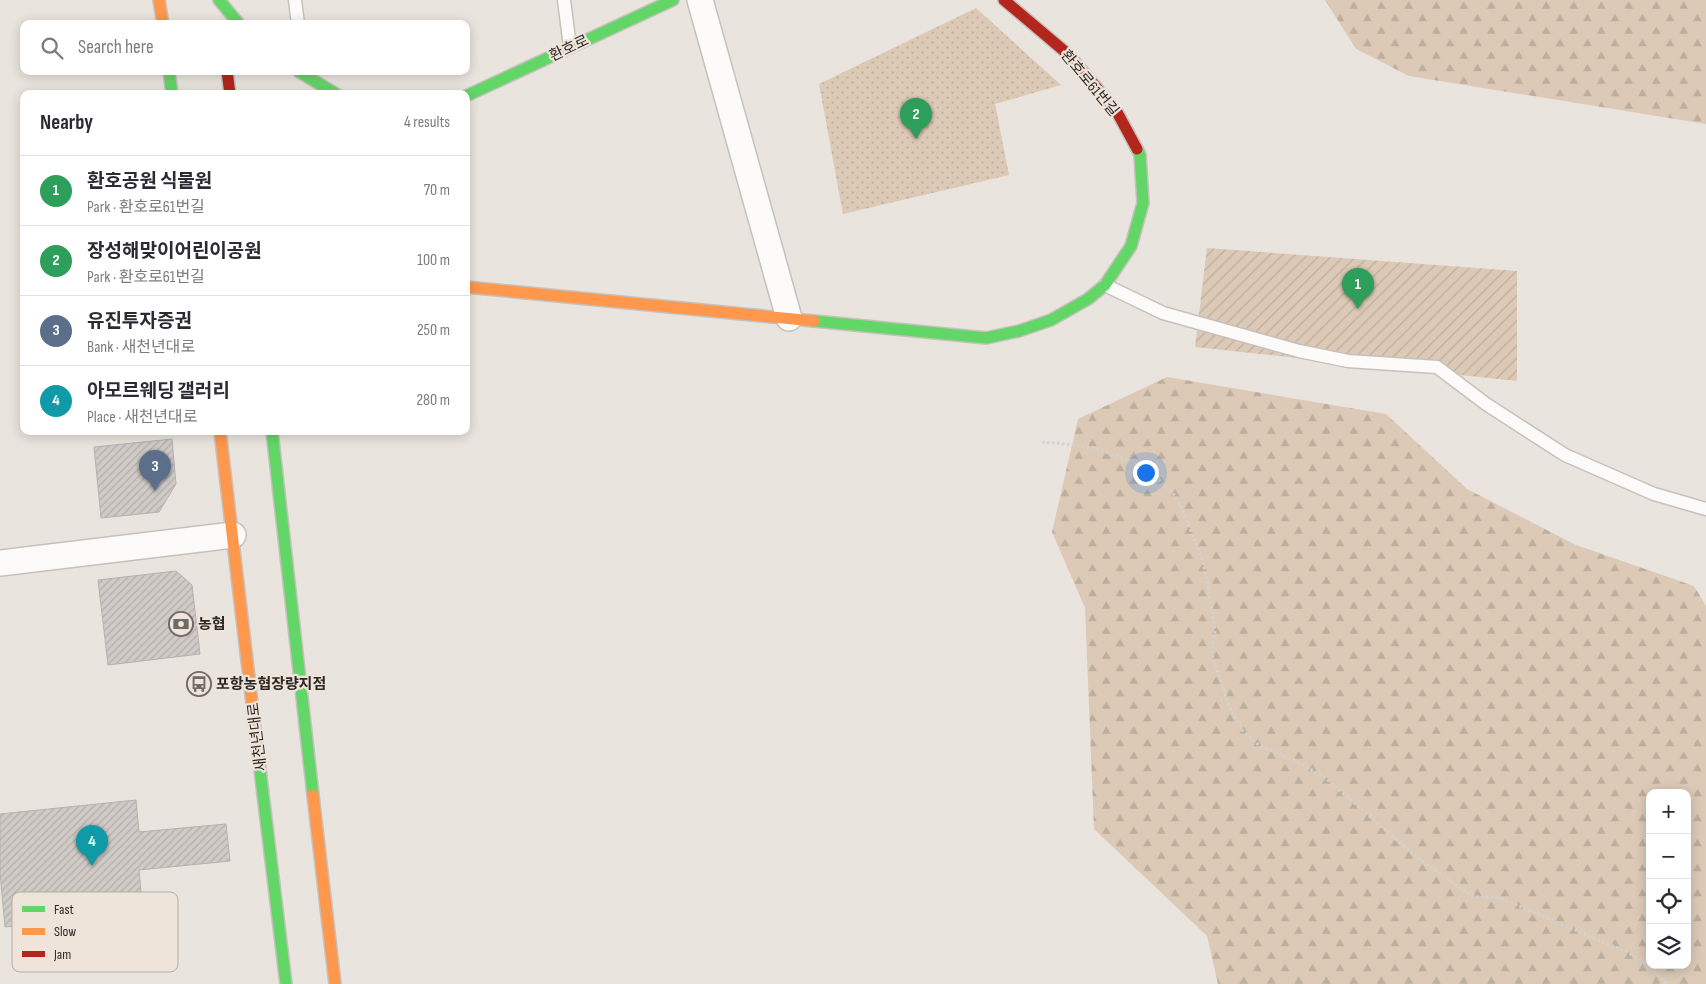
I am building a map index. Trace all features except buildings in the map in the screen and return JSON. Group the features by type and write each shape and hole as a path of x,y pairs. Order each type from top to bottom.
{"main road":[{"path":"159,0 162,20"},
{"path":"218,0 220,16"},
{"path":"218,0 236,20"},
{"name":"환호로","path":"470,94 673,0"},
{"name":"환호로61번길","path":"470,287 986,338 1019,331 1051,320 1088,299 1105,285 1132,246 1143,202 1140,156 1117,112 1068,55 1004,0"},
{"path":"170,75 171,90"},
{"path":"228,75 229,90"},
{"path":"307,75 330,90"},
{"name":"새천년대로","path":"220,435 286,984"},
{"path":"272,435 335,984"}],"street":[{"path":"700,0 788,318"},
{"path":"0,562 233,535"}],"lane":[{"path":"294,0 297,20"},
{"path":"564,0 570,47"},
{"path":"1105,285 1163,313 1299,351 1348,361 1437,368 1486,404 1565,455 1654,494 1706,509"}],"path":[{"path":"1042,442 1094,448 1128,460 1153,474 1173,493 1182,509 1202,559 1215,630 1212,655 1231,711 1243,731 1260,746 1296,761 1324,777 1413,855 1476,898 1498,897 1629,954 1645,963 1667,984"}],"green space":[{"path":"1325,0 1706,0 1706,124 1409,76 1356,49"},
{"path":"976,8 1061,85 995,104 1009,175 843,214 819,84"},
{"path":"1207,248 1517,271 1517,381 1195,347"},
{"path":"1167,377 1386,414 1467,489 1576,545 1694,586 1706,606 1706,984 1218,984 1207,936 1094,829 1085,608 1052,532 1078,419"}],"traffic: fast":[{"path":"219,0 236,20"},
{"path":"470,94 673,0"},
{"path":"170,75 171,90"},
{"path":"305,75 329,90"},
{"path":"814,321 986,338 1019,331 1051,320 1088,299 1105,285 1131,246 1143,203 1140,155 1137,149"},
{"path":"272,435 313,795"},
{"path":"254,720 286,984"}],"traffic: slow":[{"path":"159,0 162,20"},
{"path":"470,287 814,321"},
{"path":"220,435 254,720"},
{"path":"313,795 335,984"}],"traffic: jam":[{"path":"1004,0 1069,55 1117,112 1137,149"},
{"path":"228,75 229,90"}],"place":[{"name":"장성해맞이어린이공원","path":"916,139"},
{"name":"환호공원 식물원","path":"1358,309"},
{"name":"유진투자증권","path":"155,491"},
{"name":"농협","path":"181,624"},
{"name":"포항농협장량지점","path":"199,684"},
{"name":"아모르웨딩 갤러리","path":"92,866"}]}
